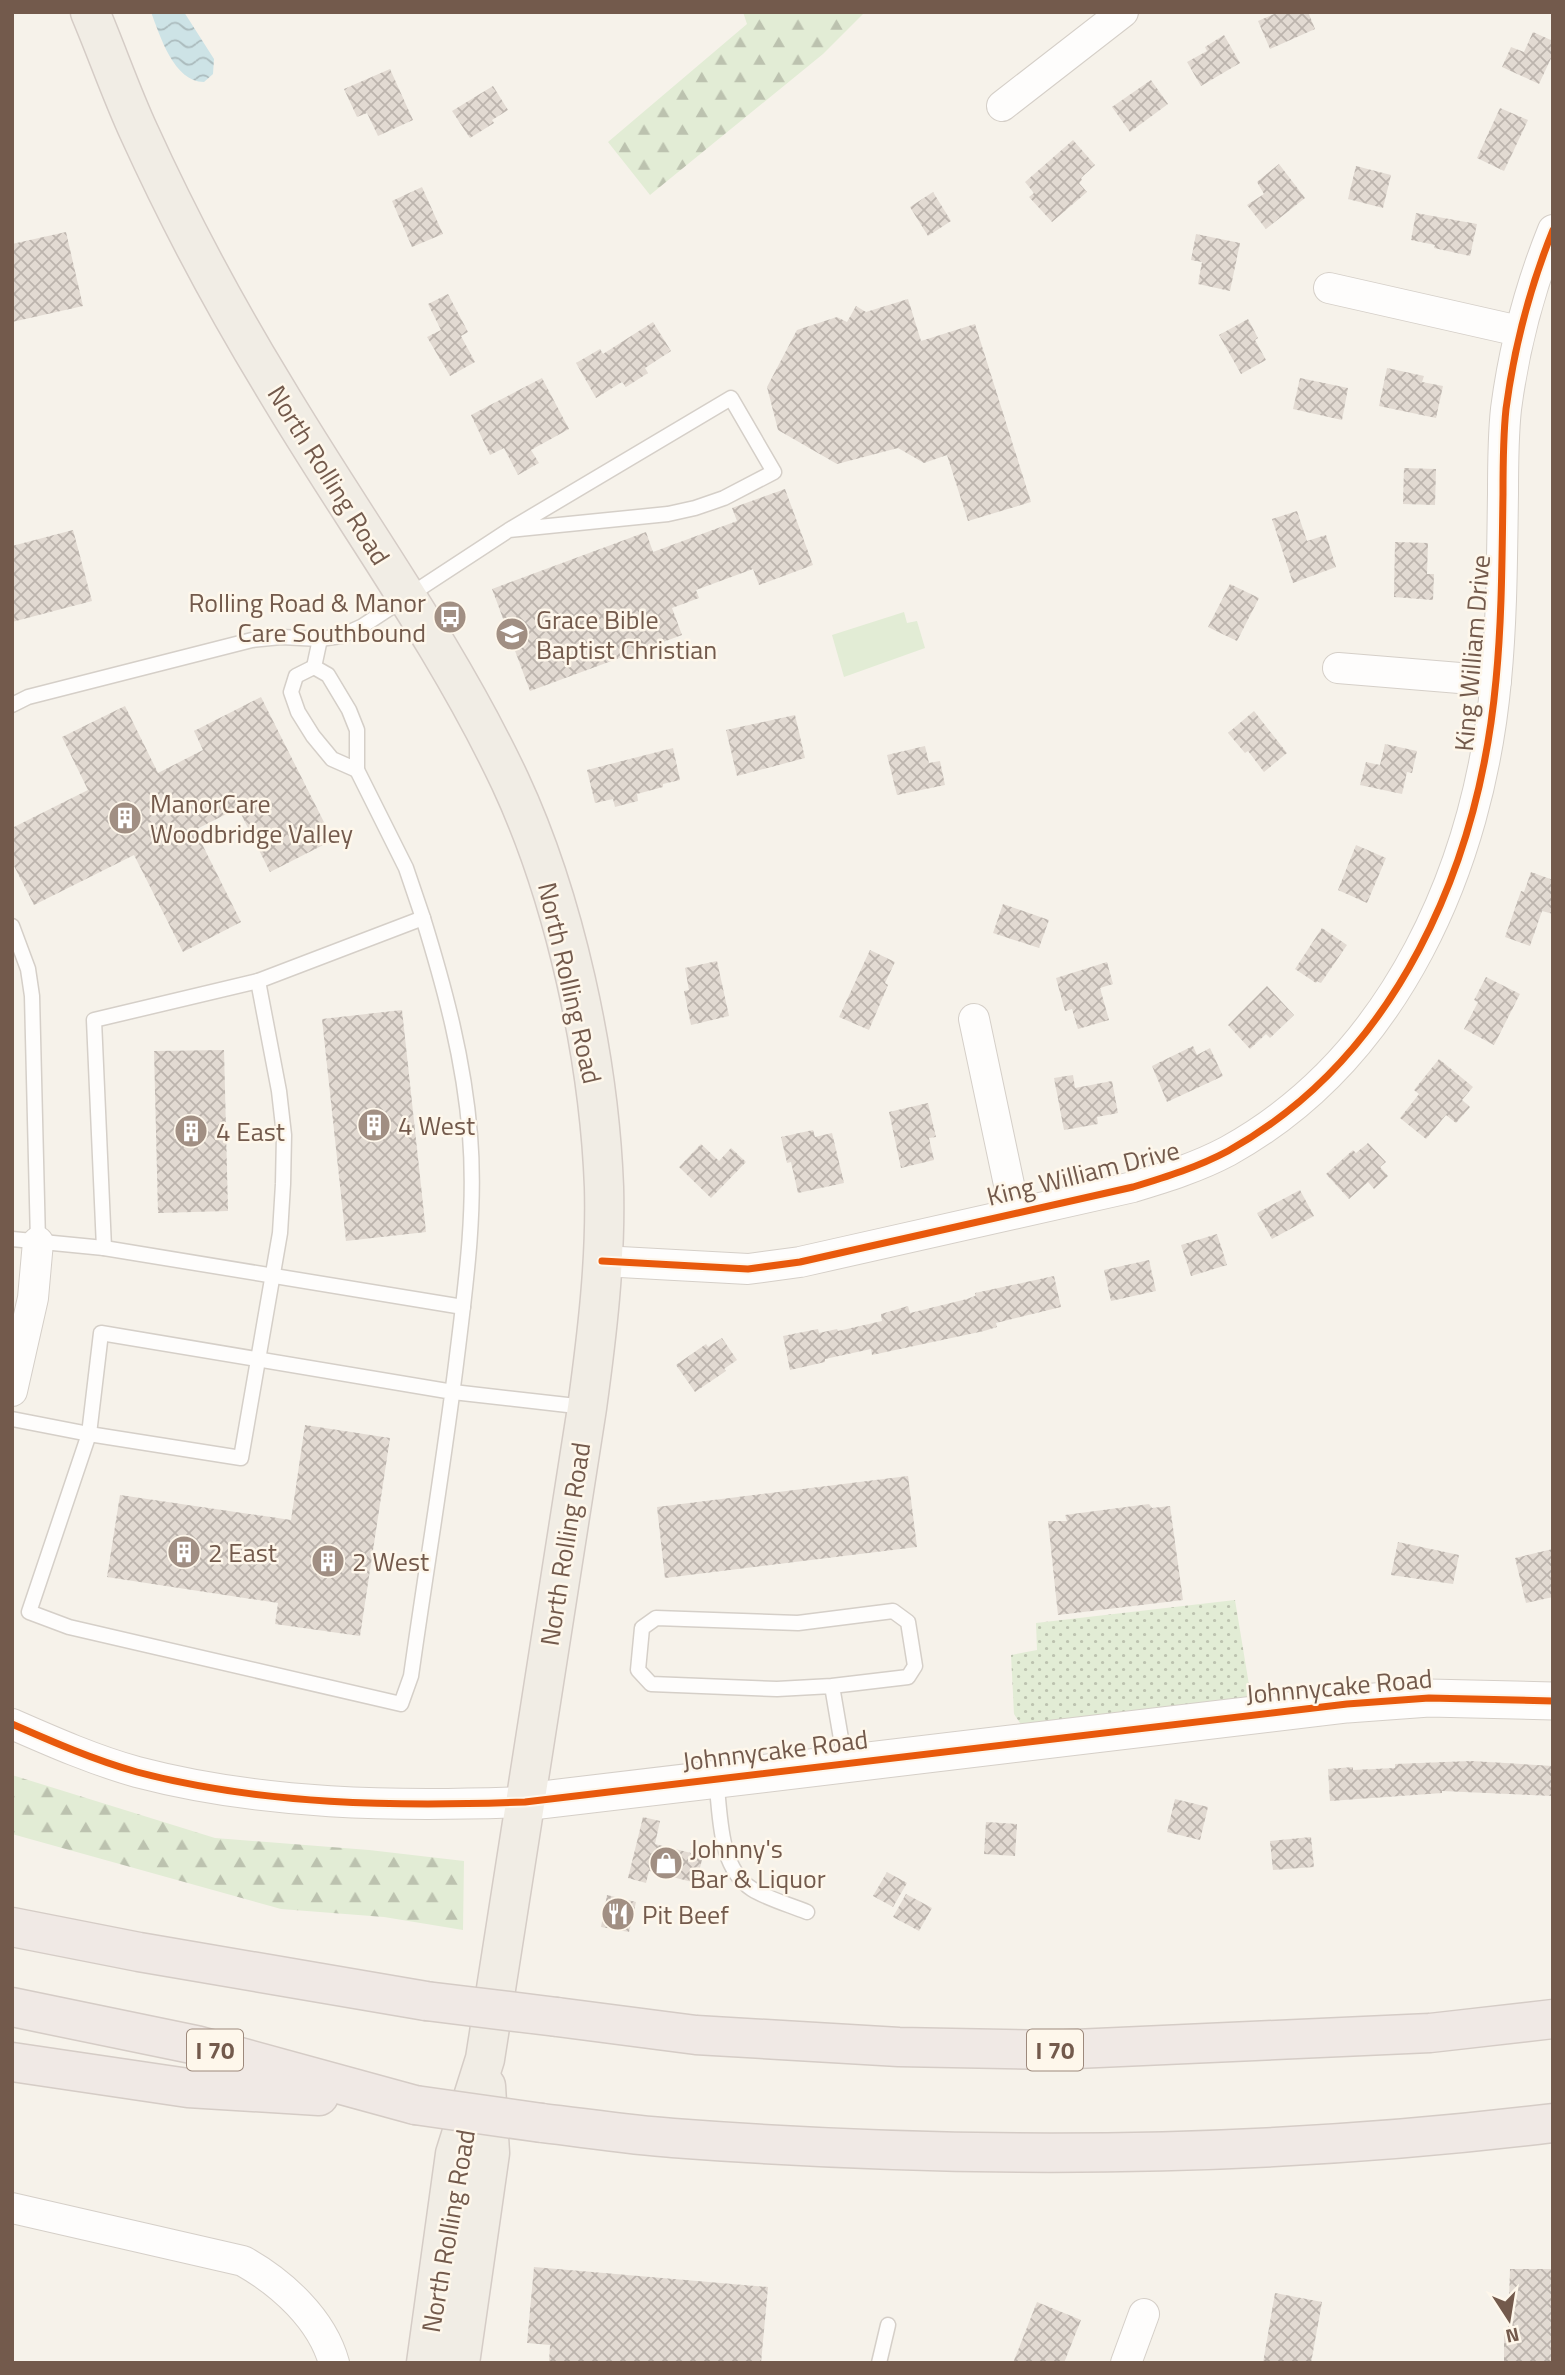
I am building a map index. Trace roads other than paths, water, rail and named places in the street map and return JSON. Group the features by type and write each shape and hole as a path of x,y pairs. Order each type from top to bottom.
{"highway":[{"path":"12,1908 139,1952"},
{"name":"I 70","path":"12,1927 139,1952 426,2001 696,2035 899,2047 1053,2050 1430,2033 1553,2019"},
{"name":"I 70","path":"12,2007 196,2045 415,2105 671,2138 1056,2153 1258,2149 1462,2134 1553,2123"},
{"path":"12,2062 188,2088 350,2098 415,2105"}],"main road":[{"name":"North Rolling Road","path":"90,12 139,132 221,294 275,388 407,598 469,703 510,782 547,876 568,948 597,1107 604,1188 602,1261 596,1341 587,1408 485,2059 455,2154 426,2363"},
{"name":"North Rolling Road","path":"460,2363 490,2153 485,2059"}],"street":[{"path":"1002,106 1123,12"},
{"name":"King William Drive","path":"602,1261 748,1269 800,1262 1133,1186 1187,1170 1269,1125 1311,1092 1349,1052 1384,1009 1437,914 1456,868 1488,750 1500,621 1506,411 1519,331 1540,261 1553,230"},
{"path":"1329,288 1519,331"},
{"path":"1338,668 1496,681"},
{"path":"974,1019 1015,1213"},
{"path":"12,1391 33,1298 25,1240"},
{"name":"Johnnycake Road","path":"12,1724 72,1750 136,1772 206,1786 377,1804 453,1805 525,1802 1348,1704 1429,1698 1553,1701"},
{"path":"12,2208 243,2261 263,2272 317,2325 334,2363"},
{"path":"1126,2363 1144,2314"}],"lane":[{"path":"12,705 28,697 252,640 341,636 361,627 407,598 509,530 731,398 774,472 724,498 677,512 509,530"},
{"path":"314,667 320,639"},
{"path":"314,667 296,676 291,692 298,712 332,759 357,770"},
{"path":"314,667 328,674 349,710 357,730 357,770 406,868 423,918 449,1004 470,1136 471,1225 463,1307 453,1392 411,1676 401,1704 69,1627 29,1612 89,1434 101,1333 453,1392 587,1408"},
{"path":"104,1248 94,1020 258,981 423,918"},
{"path":"12,926 28,969 32,996 25,1240 104,1248 463,1307"},
{"path":"12,1419 242,1458 280,1233 284,1135 279,1091 258,981"},
{"path":"893,1611 908,1622 915,1666 908,1677 832,1686 777,1689 651,1684 638,1670 642,1628 656,1618 798,1623 893,1611"},
{"path":"832,1686 845,1763"},
{"path":"715,1779 726,1852 735,1874 752,1889 807,1912"},
{"path":"879,2363 888,2325"}],"water":[{"path":"151,12 184,12 214,59 213,74 204,82 193,80 176,66"}],"place":[{"name":"Rolling Road & Manor Care Southbound","path":"450,617"},
{"name":"Grace Bible Baptist Christian","path":"512,634"},
{"name":"ManorCare Woodbridge Valley","path":"125,818"},
{"name":"4 West","path":"374,1125"},
{"name":"4 East","path":"191,1131"},
{"name":"2 East","path":"184,1552"},
{"name":"2 West","path":"328,1561"},
{"name":"Johnny's Bar & Liquor","path":"666,1863"},
{"name":"Pit Beef","path":"618,1914"}]}
